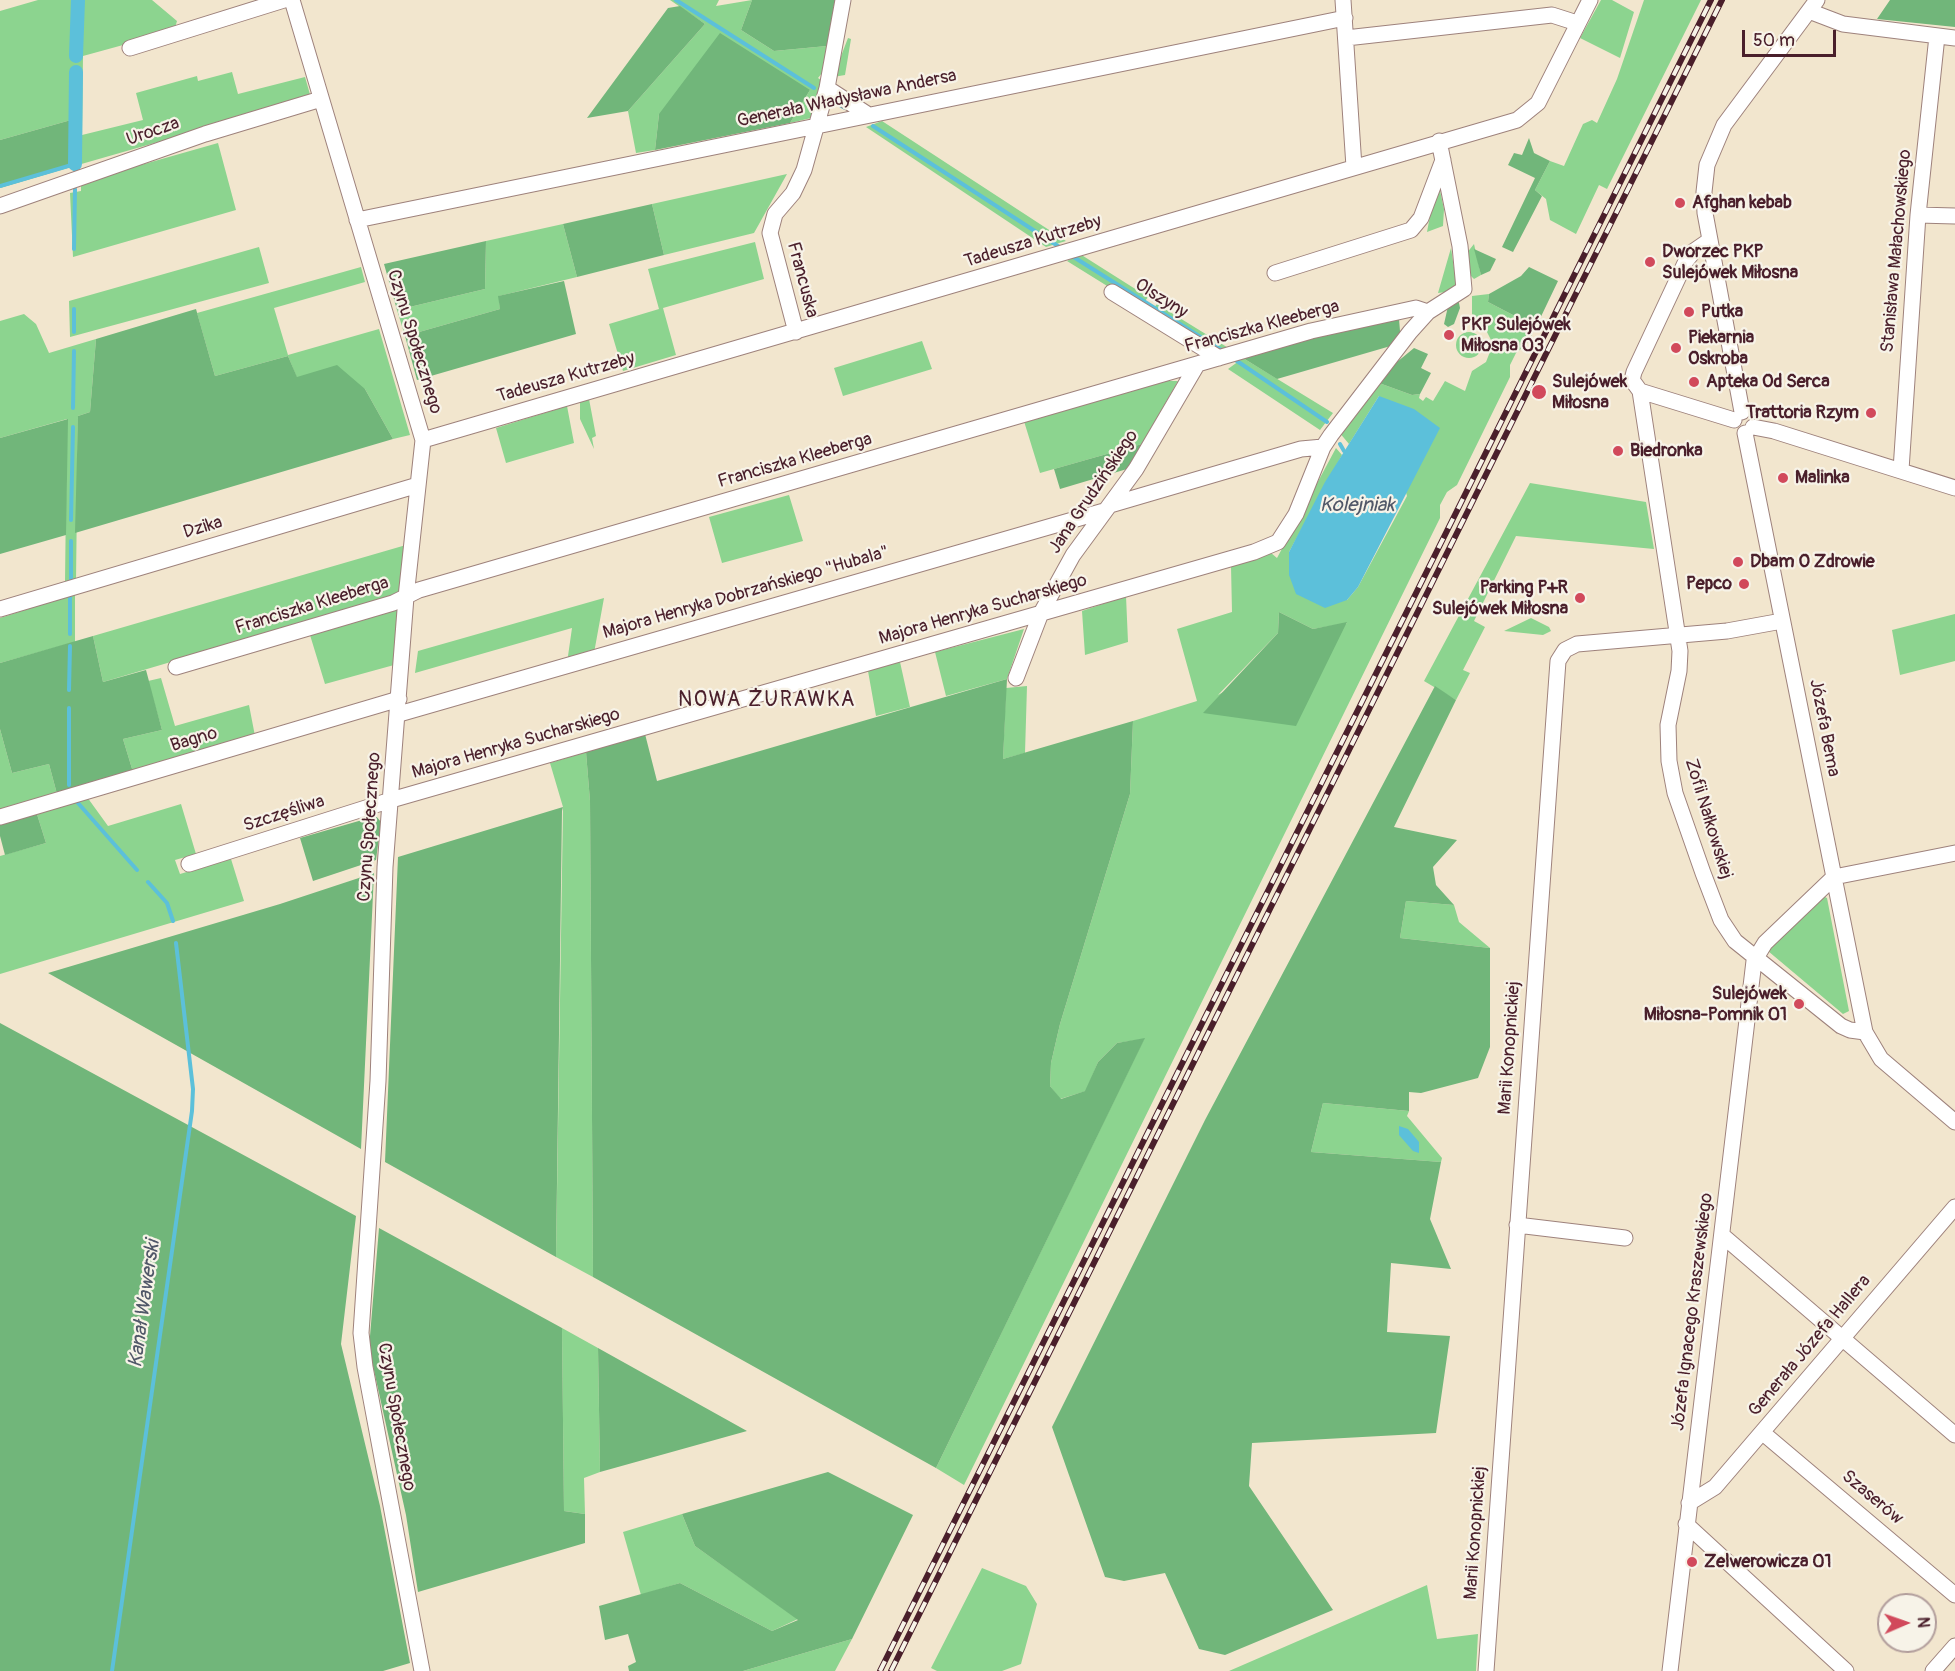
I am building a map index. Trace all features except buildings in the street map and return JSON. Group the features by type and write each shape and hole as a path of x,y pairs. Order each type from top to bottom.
{"street":[{"path":"130,48 284,0"},
{"name":"Czynu Społecznego","path":"292,0 423,440 406,597 391,800 370,1224 362,1333 365,1367 422,1671"},
{"name":"Francuska","path":"796,332 770,233 776,214 793,192 804,170 827,88 843,0"},
{"path":"1343,0 1354,167"},
{"name":"Tadeusza Kutrzeby","path":"423,440 1517,120 1538,103 1590,0"},
{"path":"1738,416 1710,240 1704,183 1715,141 1733,112 1813,6 1843,24 1955,38"},
{"path":"1346,38 1552,15 1577,23"},
{"name":"Generała Władysława Andersa","path":"357,220 1345,18"},
{"name":"Stanisława Małachowskiego","path":"1900,470 1918,215 1937,36"},
{"path":"827,88 867,114"},
{"name":"Urocza","path":"0,206 205,134 321,99"},
{"path":"1275,273 1411,230 1420,218 1443,160 1439,141"},
{"name":"Majora Henryka Sucharskiego","path":"391,800 1254,552 1278,542 1296,514 1323,447 1428,312 1464,289 1460,246 1443,160"},
{"path":"1918,215 1955,216"},
{"name":"Zofii Nałkowskiej","path":"1710,240 1694,251 1686,261 1632,376 1634,386 1640,392 1677,636 1679,665 1668,739 1672,781 1721,920 1735,941 1841,1026 1865,1032"},
{"name":"Olszyny","path":"1112,292 1220,358"},
{"name":"Franciszka Kleeberga","path":"176,667 393,603 419,590 1197,364 1347,323 1416,309 1428,312"},
{"name":"Jana Grudzińskiego","path":"1016,678 1041,613 1073,555 1136,469 1197,364"},
{"path":"1640,392 1738,416 1751,415 1749,430 1774,431 1955,488"},
{"name":"Józefa Bema","path":"1749,430 1782,621 1865,1032 1881,1059 1955,1122"},
{"name":"Majora Henryka Dobrzańskiego \"Hubala\"","path":"399,706 1107,508 1301,449 1323,447"},
{"name":"Dzika","path":"0,609 418,484"},
{"name":"Marii Konopnickiej","path":"1486,1671 1558,661 1565,650 1573,645 1727,631 1782,621"},
{"name":"Bagno","path":"0,817 399,706"},
{"name":"Szczęśliwa","path":"189,864 391,800"},
{"path":"1756,957 1765,943 1834,877 1955,854"},
{"name":"Józefa Ignacego Kraszewskiego","path":"1670,1671 1756,957"},
{"name":"Generała Józefa Hallera","path":"1689,1503 1715,1487 1955,1207"},
{"path":"1517,1225 1624,1238"},
{"path":"1723,1236 1955,1435"},
{"path":"1719,1265 1745,1256"},
{"name":"Szaserów","path":"1762,1433 1955,1595"},
{"path":"1686,1524 1846,1671"},
{"path":"1933,1671 1955,1646"}],"green space":[{"path":"38,0 152,0 177,21 174,31 83,56 82,135 143,120 136,93 197,76 198,81 232,72 238,94 305,77 311,98 71,167 71,120 0,140 0,11"},
{"path":"670,0 719,0 716,6 752,0 741,30 774,51 827,46 822,73 818,78 824,82 811,118 790,123 810,90 659,114 655,150 636,153 628,111 705,24"},
{"path":"752,0 835,0 827,46 774,51 741,30"},
{"path":"1601,0 1612,0 1634,12 1620,58 1580,38"},
{"path":"1644,0 1701,0 1607,189 1599,185 1576,234 1550,220 1546,199 1535,190 1550,161 1564,166 1583,124 1592,120 1597,123 1617,79"},
{"path":"1890,0 1955,0 1955,27 1877,19"},
{"path":"680,6 705,24 628,111 587,118 668,8"},
{"path":"720,33 810,90 790,123 655,150 659,114"},
{"path":"848,38 851,39 845,75 833,77"},
{"path":"71,120 71,167 0,188 0,140"},
{"path":"882,121 1066,241 1046,247 866,127"},
{"path":"1529,138 1534,153 1550,161 1535,190 1542,196 1513,252 1502,247 1535,178 1508,165 1514,153 1522,155"},
{"path":"218,143 236,210 73,257 70,193 81,191 81,182"},
{"path":"787,174 754,233 664,255 652,204"},
{"path":"1439,186 1444,209 1443,226 1427,232 1434,194"},
{"path":"652,204 664,255 577,277 563,224"},
{"path":"563,224 577,277 499,296 500,309 405,336 397,310 485,289 486,241"},
{"path":"486,241 485,289 397,310 384,264"},
{"path":"755,242 764,279 663,308 676,355 623,371 609,324 659,309 648,269"},
{"path":"1474,244 1481,275 1474,279 1470,275 1466,254"},
{"path":"259,247 269,283 70,337 69,301"},
{"path":"1451,248 1456,281 1454,291 1438,293"},
{"path":"1474,249 1496,259 1490,271 1481,275"},
{"path":"1080,254 1148,297 1141,307 1067,261"},
{"path":"361,267 365,282 274,308 288,355 379,329 410,435 393,439 365,389 297,378 288,356 215,376 197,313"},
{"path":"1529,267 1558,281 1536,327 1488,302 1489,294 1521,276"},
{"path":"564,281 576,334 417,380 405,336 500,309 498,296"},
{"path":"1489,294 1488,302 1536,327 1527,344 1516,353 1510,365 1510,377 1457,485 1447,492 1440,505 1440,518 964,1485 936,1468 1144,1039 1117,1043 1098,1062 1086,1091 1060,1099 1050,1086 1051,1063 1060,1024 1130,794 1133,721 1197,701 1177,629 1232,612 1231,566 1271,553 1277,558 1336,448 1342,455 1289,552 1347,600 1358,587 1407,496 1379,396 1349,444 1339,432 1379,383 1412,395 1420,394 1419,398 1423,401 1426,397 1433,401 1445,381 1465,391 1472,371 1486,362 1493,344 1485,328 1472,314 1472,296","holes":["1279,612 1313,629 1347,623 1218,695 1278,633"]},
{"path":"1458,298 1460,308 1454,324 1448,327 1444,324 1449,302"},
{"path":"1157,304 1230,349 1220,353 1153,309"},
{"path":"196,309 215,376 288,356 297,377 337,365 365,389 393,439 75,533 78,416 90,412 96,339"},
{"path":"24,314 36,324 49,353 96,339 90,412 78,416 76,581 65,582 67,419 0,438 0,321"},
{"path":"1399,319 1401,343 1277,379 1243,358 1352,326"},
{"path":"1469,332 1478,336 1482,345 1478,354 1469,358 1460,354 1456,345 1460,336"},
{"path":"922,341 932,369 843,396 834,368"},
{"path":"1414,348 1428,354 1421,368 1431,373 1420,394 1412,395 1379,383 1391,367"},
{"path":"1243,358 1333,413 1320,430 1228,369"},
{"path":"1152,381 1178,381 1142,444 1040,473 1023,418"},
{"path":"589,399 596,436 592,438 594,449 580,419 580,401"},
{"path":"567,406 574,443 506,463 496,428"},
{"path":"68,419 66,535 0,554 0,438"},
{"path":"1142,444 1127,469 1060,489 1054,469"},
{"path":"1530,483 1646,502 1654,549 1516,536 1474,621 1485,627 1463,670 1470,673 1456,700 1424,681"},
{"path":"789,495 803,541 722,563 709,517"},
{"path":"406,545 401,594 103,682 93,636"},
{"path":"75,594 75,642 0,663 0,618"},
{"path":"1126,596 1128,642 1085,655 1082,611"},
{"path":"604,598 594,653 567,663 572,628 415,673 418,651"},
{"path":"399,609 394,665 325,684 310,635"},
{"path":"1279,612 1313,629 1347,622 1296,726 1203,713 1278,633"},
{"path":"1955,614 1955,661 1900,675 1892,630"},
{"path":"1531,618 1549,627 1551,631 1543,635 1504,631"},
{"path":"1024,629 1007,679 946,696 935,652"},
{"path":"93,636 103,682 146,670 162,730 123,739 133,772 57,794 49,764 12,773 0,729 0,663"},
{"path":"900,662 910,707 876,716 868,671"},
{"path":"161,678 175,726 249,705 255,736 133,772 123,739 162,730 148,681"},
{"path":"1007,679 1003,759 1133,721 1130,794 1060,1024 1051,1063 1050,1086 1061,1099 1085,1091 1098,1062 1117,1043 1145,1038 936,1468 593,1277 590,801 586,752 645,734 657,781"},
{"path":"1027,686 1025,753 1003,759 1006,688"},
{"path":"1435,686 1456,700 1394,827 1457,840 1433,867 1436,885 1454,905 1406,901 1400,938 1490,948 1490,1047 1478,1078 1421,1093 1409,1092 1409,1111 1323,1103 1311,1152 1441,1162 1430,1219 1451,1269 1391,1263 1387,1332 1450,1336 1436,1433 1252,1443 1249,1486 1333,1610 1225,1655 1199,1649 1165,1573 1124,1581 1105,1577 1052,1427 1205,1120"},
{"path":"0,729 12,773 49,764 57,794 0,811"},
{"path":"586,752 590,801 593,1277 556,1257 563,807 550,763"},
{"path":"87,797 108,826 181,804 196,854 175,860 180,874 231,859 244,901 0,974 0,856 46,843 36,811"},
{"path":"563,807 556,1257 385,1162 398,857"},
{"path":"36,811 46,843 5,855 0,836 0,822"},
{"path":"376,816 381,822 376,860 313,881 300,838"},
{"path":"374,873 361,1149 48,973 280,904"},
{"path":"1823,896 1827,898 1849,1011 1843,1014 1768,951"},
{"path":"1406,901 1454,905 1459,922 1490,948 1400,938"},
{"path":"0,1023 356,1216 341,1344 380,1506 410,1663 383,1671 0,1671"},
{"path":"1323,1103 1409,1111 1407,1116 1442,1158 1441,1162 1311,1152"},
{"path":"379,1228 562,1328 564,1511 585,1514 585,1543 418,1592 406,1515 369,1348"},
{"path":"562,1328 598,1348 600,1472 584,1478 585,1514 564,1511"},
{"path":"598,1348 747,1431 600,1472"},
{"path":"828,1472 913,1515 852,1639 743,1671 629,1671 628,1666 636,1662 628,1634 605,1640 599,1606 680,1583 772,1631 798,1620 695,1546 682,1514"},
{"path":"682,1514 695,1546 798,1619 772,1631 680,1583 641,1595 623,1532"},
{"path":"982,1568 1026,1586 1037,1604 1021,1664 1002,1671 937,1671 931,1668"},
{"path":"1427,1585 1437,1639 1478,1634 1476,1671 1229,1671"},
{"path":"852,1639 835,1671 743,1671"}],"water":[{"name":"Kolejniak","path":"1379,396 1414,409 1440,428 1358,587 1347,600 1325,608 1296,594 1289,575 1289,552 1325,482"},
{"path":"1399,1126 1408,1129 1419,1142 1419,1153 1413,1151 1399,1135"}],"waterway":[{"name":"Kanał Wawerski","path":"76,56 78,0"},
{"path":"676,0 814,88"},
{"name":"Kanał Wawerski","path":"75,164 76,72"},
{"path":"836,103 845,108"},
{"path":"873,126 1061,248"},
{"path":"0,186 75,164 75,170"},
{"name":"Kanał Wawerski","path":"74,249 75,189"},
{"path":"1072,256 1223,351"},
{"name":"Kanał Wawerski","path":"74,309 74,332"},
{"name":"Kanał Wawerski","path":"73,408 74,351"},
{"path":"1234,359 1327,422"},
{"name":"Kanał Wawerski","path":"71,520 73,427"},
{"path":"1340,444 1344,451"},
{"name":"Kanał Wawerski","path":"71,541 71,580"},
{"name":"Kanał Wawerski","path":"70,596 70,634"},
{"name":"Kanał Wawerski","path":"69,690 70,646"},
{"name":"Kanał Wawerski","path":"69,708 69,785"},
{"name":"Kanał Wawerski","path":"78,803 137,870"},
{"name":"Kanał Wawerski","path":"148,882 167,903 173,921"},
{"name":"Kanał Wawerski","path":"112,1671 192,1111 193,1089 176,943"}],"railway":[{"path":"880,1671 1711,0"},
{"path":"891,1671 1722,0"}],"place":[{"name":"Afghan kebab","path":"1680,203"},
{"name":"Dworzec PKP Sulejówek Miłosna","path":"1650,262"},
{"name":"Putka","path":"1689,312"},
{"name":"PKP Sulejówek Miłosna 03","path":"1449,335"},
{"name":"Piekarnia Oskroba","path":"1676,348"},
{"name":"Apteka Od Serca","path":"1694,382"},
{"name":"Sulejówek Miłosna","path":"1539,392"},
{"name":"Trattoria Rzym","path":"1871,413"},
{"name":"Biedronka","path":"1618,451"},
{"name":"Malinka","path":"1783,478"},
{"name":"Dbam O Zdrowie","path":"1738,562"},
{"name":"Pepco","path":"1744,584"},
{"name":"Parking P+R Sulejówek Miłosna","path":"1580,598"},
{"name":"Sulejówek Miłosna-Pomnik 01","path":"1799,1004"},
{"name":"Zelwerowicza 01","path":"1692,1562"}],"district":[{"name":"NOWA ŻURAWKA","path":"767,701"}]}
